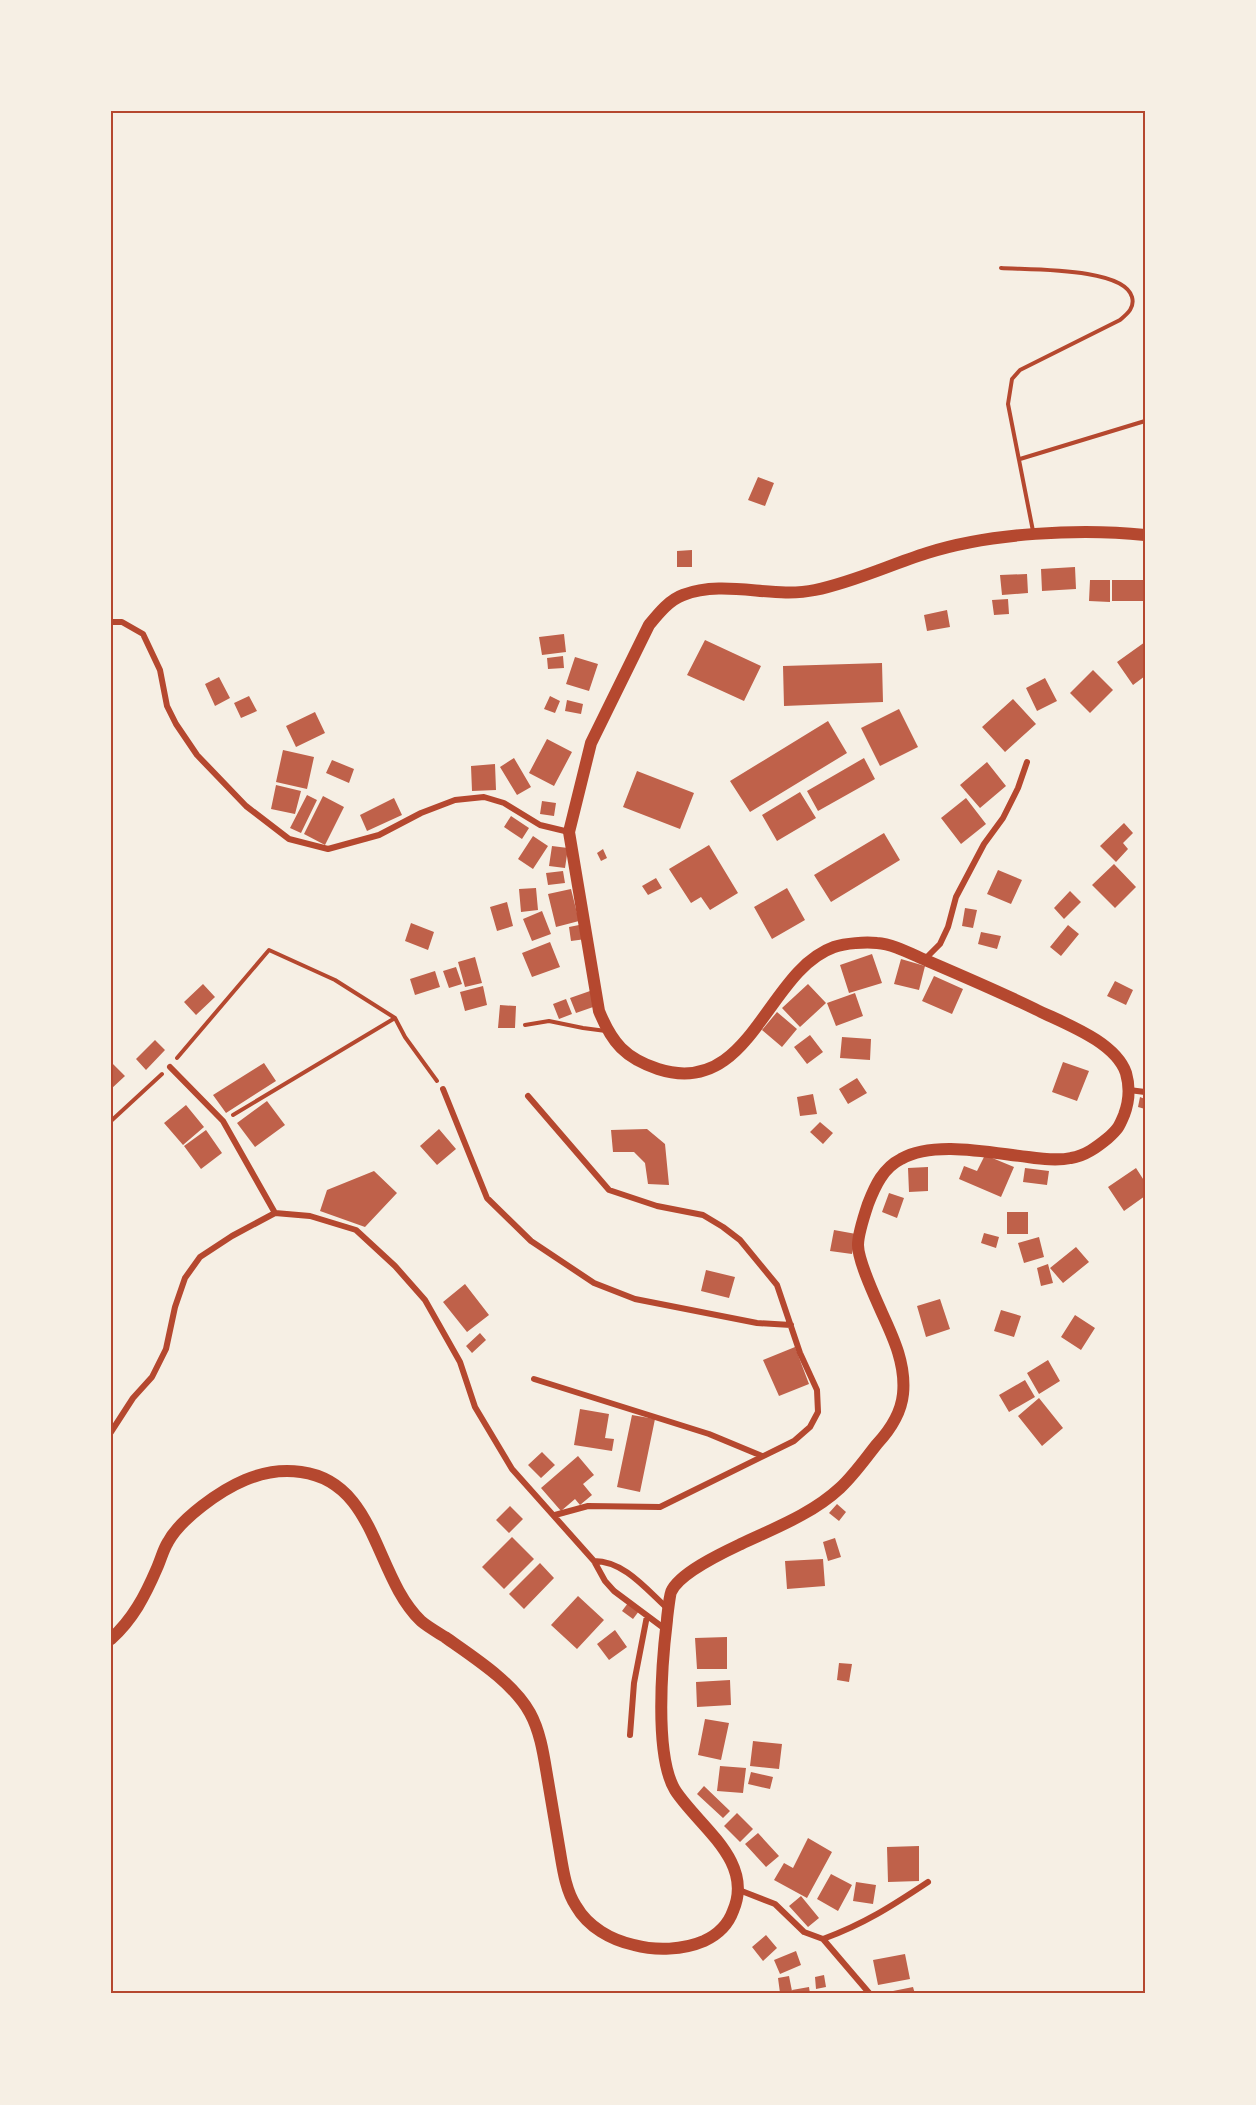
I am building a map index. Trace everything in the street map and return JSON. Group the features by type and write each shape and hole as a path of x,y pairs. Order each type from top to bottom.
{"main road":[{"path":"111,1639 135,1614 170,1537 197,1511 240,1482 280,1469 316,1474 334,1484 355,1502 397,1590 421,1620 475,1658 520,1697 534,1719 541,1744 562,1867 573,1903 587,1920 607,1936 645,1948 691,1945 712,1938 724,1926 735,1910 739,1890 736,1872 705,1824 676,1791 668,1773 664,1749 662,1700 665,1629 670,1593 684,1576 734,1548 784,1525 842,1487 889,1431 900,1411 904,1392 903,1367 894,1339 870,1287 858,1246 866,1209 882,1174 904,1156 934,1150 959,1150 1066,1160 1086,1153 1104,1142 1119,1127 1128,1107 1129,1090 1126,1072 1118,1058 1099,1041 999,991 883,942 832,948 805,965 745,1041 730,1056 713,1067 694,1072 673,1073 631,1058 607,1031 599,1011 569,832 591,743 649,625 663,609 681,595 711,589 811,591 842,584 928,552 1034,534 1145,535"}],"street":[{"path":"111,622 122,622 142,634 160,670 167,706 197,756 246,806 289,839 328,849 379,835 421,813 455,800 484,797 504,803 540,825 569,832"},
{"path":"924,960 940,944 948,927 956,897 984,844 1003,818 1018,788 1027,762"},
{"path":"170,1067 223,1121 274,1213"},
{"path":"443,1089 487,1198 531,1241 594,1283 636,1299 757,1323 791,1325"},
{"path":"1129,1090 1145,1092"},
{"path":"528,1096 609,1190 657,1206 703,1215 740,1240 777,1285 817,1390 818,1412 810,1426 794,1441 660,1507 588,1506 555,1515"},
{"path":"111,1432 133,1398 152,1377 166,1349 175,1307 185,1278 200,1257 274,1213 310,1216 356,1230 426,1300 460,1362 475,1407 512,1469 594,1561 604,1581 665,1629"},
{"path":"534,1379 709,1434 762,1456"},
{"path":"594,1561 603,1561 621,1568 668,1609"},
{"path":"630,1735 634,1683 647,1616"},
{"path":"823,1939 853,1928 877,1915 928,1882"},
{"path":"739,1890 775,1904 804,1932 823,1939 870,1994"}],"lane":[{"path":"1001,268 1098,275 1121,283 1132,295 1133,304 1129,313 1120,320 1020,370 1012,379 1008,404 1034,534"},
{"path":"1020,459 1145,421"},
{"path":"525,1025 549,1021 607,1031"}],"path":[{"path":"111,1121 170,1067 269,950 335,980 394,1018 443,1089"},
{"path":"223,1121 394,1018"}],"building":[{"path":"758,477 774,483 765,506 748,500"},
{"path":"692,550 692,567 677,567 677,551"},
{"path":"1075,567 1076,589 1042,591 1041,569"},
{"path":"1027,574 1028,593 1002,595 1000,575"},
{"path":"1090,580 1110,580 1110,602 1089,601"},
{"path":"1112,580 1144,580 1144,601 1112,601"},
{"path":"1008,599 1009,614 994,615 992,600"},
{"path":"947,610 950,627 927,631 924,615"},
{"path":"564,634 566,652 542,655 539,637"},
{"path":"705,640 761,666 744,701 687,675"},
{"path":"1145,642 1145,676 1133,685 1117,662"},
{"path":"563,656 564,668 548,669 547,658"},
{"path":"575,657 598,664 589,691 566,684"},
{"path":"882,663 883,702 784,706 783,666"},
{"path":"1093,670 1113,690 1090,713 1070,693"},
{"path":"219,677 230,698 215,706 205,684"},
{"path":"1045,678 1057,701 1037,711 1026,688"},
{"path":"249,696 257,711 241,718 234,703"},
{"path":"550,696 560,701 555,713 544,709"},
{"path":"1013,699 1036,724 1005,752 982,727"},
{"path":"567,700 583,704 581,714 565,711"},
{"path":"899,709 918,747 880,766 861,728"},
{"path":"315,712 325,733 296,747 286,726"},
{"path":"828,721 847,753 750,812 730,781"},
{"path":"547,739 572,752 554,786 529,773"},
{"path":"283,750 314,757 307,789 276,782"},
{"path":"514,758 531,787 517,795 500,767"},
{"path":"864,758 875,779 818,811 807,791"},
{"path":"332,760 354,769 349,783 326,773"},
{"path":"987,762 1006,786 980,808 960,785"},
{"path":"495,764 496,790 472,791 471,766"},
{"path":"637,771 694,793 680,829 623,807"},
{"path":"276,785 301,791 295,814 271,809"},
{"path":"800,792 816,818 777,841 762,815"},
{"path":"307,795 317,800 301,833 290,828"},
{"path":"323,796 344,807 325,845 304,834"},
{"path":"394,798 402,815 367,831 360,815"},
{"path":"966,798 986,824 961,844 941,818"},
{"path":"542,801 556,803 554,816 540,814"},
{"path":"511,816 529,828 522,839 504,827"},
{"path":"1124,823 1133,833 1123,843 1128,849 1116,862 1100,846"},
{"path":"884,833 900,860 831,902 814,875"},
{"path":"533,836 548,846 533,869 518,859"},
{"path":"709,845 738,893 710,910 701,897 691,903 669,869"},
{"path":"552,846 568,848 565,868 549,866"},
{"path":"603,849 607,858 601,861 597,853"},
{"path":"1114,864 1136,887 1115,908 1092,885"},
{"path":"998,870 1022,880 1011,904 987,894"},
{"path":"563,871 565,883 548,885 546,873"},
{"path":"656,878 662,888 648,895 642,886"},
{"path":"536,888 538,910 521,912 519,889"},
{"path":"787,888 805,920 772,939 754,907"},
{"path":"571,889 579,921 556,927 548,894"},
{"path":"1070,891 1081,902 1064,919 1054,908"},
{"path":"507,902 513,926 497,931 490,907"},
{"path":"965,908 977,910 973,928 962,926"},
{"path":"542,911 551,934 532,941 523,919"},
{"path":"411,923 434,932 428,950 405,941"},
{"path":"584,924 586,939 571,941 569,927"},
{"path":"1068,925 1079,934 1061,956 1050,947"},
{"path":"981,932 1001,936 997,949 978,944"},
{"path":"550,942 560,967 532,977 522,953"},
{"path":"872,954 882,983 849,993 840,965"},
{"path":"475,957 482,983 465,987 458,962"},
{"path":"901,959 925,966 919,990 894,984"},
{"path":"456,967 462,984 449,988 443,971"},
{"path":"435,971 440,987 415,995 410,979"},
{"path":"934,976 963,989 952,1014 922,1001"},
{"path":"1115,981 1133,990 1126,1005 1107,996"},
{"path":"203,984 215,997 196,1015 184,1002"},
{"path":"808,984 826,1003 800,1027 782,1008"},
{"path":"483,986 487,1005 465,1011 460,992"},
{"path":"590,991 596,1006 576,1013 570,998"},
{"path":"855,993 863,1016 836,1026 827,1003"},
{"path":"566,999 572,1014 559,1019 553,1004"},
{"path":"500,1005 516,1006 515,1028 498,1028"},
{"path":"777,1012 797,1029 782,1047 762,1030"},
{"path":"810,1035 823,1052 807,1064 794,1047"},
{"path":"842,1037 871,1039 870,1060 840,1058"},
{"path":"155,1040 165,1050 146,1070 136,1059"},
{"path":"111,1062 125,1076 111,1089"},
{"path":"1063,1062 1089,1071 1077,1101 1052,1092"},
{"path":"264,1063 276,1081 226,1113 213,1095"},
{"path":"857,1078 867,1093 848,1104 839,1089"},
{"path":"813,1094 817,1114 800,1116 797,1097"},
{"path":"1140,1097 1145,1099 1145,1109 1138,1107"},
{"path":"267,1101 285,1125 255,1147 237,1123"},
{"path":"186,1105 204,1127 183,1145 164,1123"},
{"path":"820,1122 833,1133 823,1144 810,1132"},
{"path":"439,1129 456,1149 437,1165 420,1146"},
{"path":"647,1129 665,1144 669,1185 648,1184 645,1163 634,1152 613,1152 611,1130"},
{"path":"206,1130 222,1153 201,1169 184,1146"},
{"path":"985,1155 1014,1167 1001,1197 959,1179 964,1166 977,1171"},
{"path":"928,1167 928,1191 909,1192 908,1168"},
{"path":"1025,1168 1049,1171 1047,1185 1023,1182"},
{"path":"1136,1168 1145,1182 1145,1196 1124,1211 1108,1187"},
{"path":"374,1171 397,1193 365,1227 320,1211 327,1190"},
{"path":"889,1193 904,1198 897,1218 882,1212"},
{"path":"1007,1212 1028,1212 1028,1234 1007,1234"},
{"path":"834,1230 856,1234 852,1254 830,1251"},
{"path":"984,1233 999,1237 996,1248 981,1243"},
{"path":"1039,1237 1044,1257 1024,1263 1018,1243"},
{"path":"1076,1247 1089,1262 1063,1283 1050,1268"},
{"path":"1048,1264 1053,1283 1041,1286 1037,1268"},
{"path":"706,1270 735,1277 729,1298 701,1291"},
{"path":"465,1284 489,1315 467,1332 443,1302"},
{"path":"940,1299 950,1329 926,1337 917,1306"},
{"path":"1001,1310 1021,1316 1014,1337 994,1331"},
{"path":"1075,1315 1095,1328 1081,1350 1061,1337"},
{"path":"480,1333 486,1340 472,1353 466,1346"},
{"path":"795,1347 809,1384 779,1396 763,1360"},
{"path":"1048,1360 1060,1381 1039,1394 1027,1373"},
{"path":"1025,1380 1035,1397 1009,1412 999,1395"},
{"path":"1039,1398 1063,1428 1042,1446 1018,1416"},
{"path":"580,1409 609,1414 605,1438 614,1439 612,1451 574,1445"},
{"path":"632,1415 655,1419 640,1492 617,1487"},
{"path":"542,1452 555,1465 541,1478 528,1465"},
{"path":"578,1456 594,1475 583,1484 592,1495 580,1505 575,1499 561,1511 541,1488"},
{"path":"837,1504 846,1512 839,1521 829,1513"},
{"path":"510,1506 523,1519 509,1533 496,1520"},
{"path":"512,1537 534,1559 504,1589 482,1567"},
{"path":"835,1538 841,1557 828,1561 823,1542"},
{"path":"823,1559 825,1586 787,1589 785,1561"},
{"path":"540,1563 554,1578 524,1609 509,1594"},
{"path":"578,1596 604,1620 577,1649 551,1625"},
{"path":"628,1603 639,1611 633,1619 622,1611"},
{"path":"615,1630 627,1647 609,1660 597,1644"},
{"path":"727,1637 727,1669 697,1669 695,1638"},
{"path":"839,1663 852,1664 849,1682 837,1680"},
{"path":"730,1680 731,1705 697,1707 696,1682"},
{"path":"705,1719 729,1723 721,1760 698,1755"},
{"path":"753,1741 782,1744 779,1769 750,1766"},
{"path":"720,1766 746,1768 743,1793 717,1791"},
{"path":"751,1772 773,1777 770,1789 748,1784"},
{"path":"704,1786 730,1811 723,1818 697,1794"},
{"path":"737,1813 753,1829 740,1842 724,1826"},
{"path":"758,1833 779,1856 766,1867 745,1844"},
{"path":"808,1838 832,1852 807,1898 774,1880 784,1863 793,1868"},
{"path":"919,1846 919,1881 888,1882 887,1847"},
{"path":"831,1874 852,1885 838,1911 817,1899"},
{"path":"856,1882 876,1885 873,1904 853,1901"},
{"path":"801,1896 819,1918 808,1927 789,1906"},
{"path":"766,1935 777,1948 763,1961 752,1947"},
{"path":"796,1951 801,1965 780,1974 774,1960"},
{"path":"905,1954 910,1979 878,1985 873,1960"},
{"path":"824,1975 826,1987 816,1989 815,1977"},
{"path":"789,1976 792,1991 780,1993 778,1978"},
{"path":"809,1987 810,1994 793,1994 792,1990"},
{"path":"913,1987 915,1994 889,1994 888,1992"}]}
